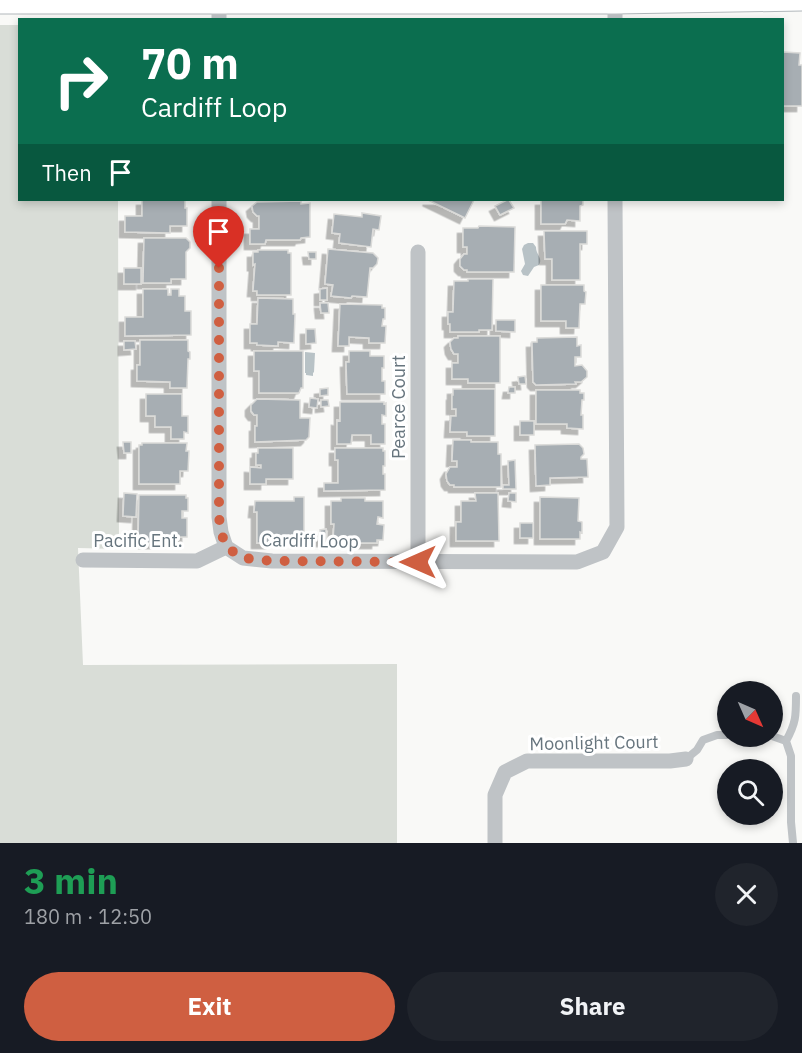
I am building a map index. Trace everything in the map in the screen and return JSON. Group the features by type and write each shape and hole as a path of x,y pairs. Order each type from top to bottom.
{"main road":[{"path":"0,3 219,11 615,11 802,0"}],"street":[{"path":"219,201 219,517 226,547"},
{"name":"Cardiff Loop","path":"226,547 243,558 272,561 577,562 603,552 616,527 615,201"},
{"name":"Pearce Court","path":"418,252 418,562"},
{"name":"Pacific Ent.","path":"83,560 197,561 226,547"},
{"name":"Moonlight Court","path":"495,843 495,795 505,772 526,760 670,761 686,759"}],"lane":[{"path":"793,843 791,756 786,741 796,718 796,696"},
{"path":"686,759 697,750 703,740 717,735"}],"shaded area":[{"path":"0,25 18,25 18,201 118,201 119,549 78,548 83,665 397,664 397,843 0,843"},
{"path":"528,243 533,243 536,247 540,260 539,265 534,267 528,276 523,275 521,271 525,264 522,249"},
{"path":"305,352 315,353 313,376 305,373"}],"building":[{"path":"784,52 800,53 802,106 784,106"},
{"path":"142,201 185,201 187,226 170,226 170,233 125,232 125,216 142,216"},
{"path":"301,201 301,204 310,203 310,237 300,240 266,240 265,244 250,244 250,229 259,229 259,216 253,212 252,206 257,202"},
{"path":"430,201 474,201 465,218"},
{"path":"510,201 514,208 500,215 495,206"},
{"path":"541,201 583,201 583,205 580,206 580,221 567,220 565,224 541,224"},
{"path":"362,213 381,216 379,230 373,229 371,247 339,243 340,234 332,233 334,214 362,217"},
{"path":"479,226 515,227 514,272 467,272 460,266 460,259 467,254 467,247 463,247 463,228 478,228"},
{"path":"544,231 587,231 587,244 580,244 580,280 552,280 552,259 545,259"},
{"path":"144,238 186,238 190,242 190,248 186,252 186,279 171,279 171,283 143,283"},
{"path":"328,249 373,253 378,258 377,264 370,268 367,297 331,296 333,285 325,284"},
{"path":"258,250 288,250 288,253 291,253 291,295 257,295 257,291 253,291 255,264 253,265 253,252 258,252"},
{"path":"308,252 316,252 316,259 309,259"},
{"path":"124,268 141,268 141,284 124,284"},
{"path":"468,279 493,279 492,330 450,332 448,312 453,312 454,281 468,281"},
{"path":"541,285 584,285 585,304 580,304 579,328 566,328 566,321 541,321"},
{"path":"327,288 327,300 320,300 320,289"},
{"path":"143,289 168,289 168,295 171,295 171,289 179,289 179,296 185,296 185,311 191,311 191,335 125,336 125,317 143,317"},
{"path":"258,298 293,299 294,343 278,342 278,346 250,343 250,324 257,324"},
{"path":"320,303 328,303 329,313 321,313"},
{"path":"340,304 382,305 382,308 385,308 385,319 383,319 382,326 386,326 385,343 369,343 369,338 349,337 349,346 338,346"},
{"path":"496,320 515,320 515,332 496,331"},
{"path":"306,329 315,329 316,343 306,344"},
{"path":"458,336 500,336 500,383 468,383 468,379 452,379 452,363 458,363 458,354 454,354 450,342"},
{"path":"577,337 577,346 581,345 581,357 575,357 575,366 582,365 587,371 587,377 581,382 575,382 576,384 536,385 533,382 532,342 537,342 537,338"},
{"path":"140,340 188,340 190,359 188,359 187,388 170,388 170,382 137,381 137,365 140,365"},
{"path":"124,341 135,341 136,349 124,350"},
{"path":"254,351 303,351 303,388 299,393 259,393 259,371 254,371"},
{"path":"349,351 370,351 370,356 384,356 382,381 385,381 385,394 347,394 346,362 349,362"},
{"path":"525,376 526,384 519,384 518,377"},
{"path":"509,387 515,387 515,393 508,393"},
{"path":"328,388 328,395 320,396 320,389"},
{"path":"453,389 495,389 495,436 467,436 467,432 450,432 451,416 456,416 456,409 452,409"},
{"path":"536,390 580,390 580,393 584,393 581,415 583,415 583,429 567,428 567,424 536,424"},
{"path":"146,394 182,394 182,416 188,416 188,433 184,432 184,439 171,439 171,427 155,427 155,416 146,416"},
{"path":"310,398 318,399 317,408 309,407"},
{"path":"257,399 300,400 300,418 310,418 309,437 306,440 255,442 257,415 251,411 251,405"},
{"path":"321,400 328,400 329,406 321,407"},
{"path":"340,402 386,403 386,416 382,415 382,424 385,424 385,444 371,444 371,435 352,435 351,444 337,444"},
{"path":"520,421 534,421 534,435 520,435"},
{"path":"453,440 498,442 498,454 501,454 501,487 454,487 450,485 446,474 450,467 457,467 457,461 452,461"},
{"path":"123,442 131,442 131,453 124,453"},
{"path":"142,443 187,443 188,471 180,471 180,484 139,484 139,445"},
{"path":"579,444 584,454 581,459 587,459 588,477 550,478 550,485 536,486 535,445"},
{"path":"258,448 293,448 293,479 266,479 266,484 250,484 250,467 261,468 261,465 256,465"},
{"path":"335,448 383,448 385,451 383,474 385,474 385,490 324,491 324,483 338,483 338,460 335,460"},
{"path":"515,460 516,489 503,489 503,485 509,485 508,461"},
{"path":"124,493 137,494 136,517 123,516"},
{"path":"475,493 498,493 499,541 456,541 456,522 461,522 461,501 476,501"},
{"path":"509,493 516,493 516,502 508,501"},
{"path":"139,495 186,495 188,511 182,511 182,518 187,518 187,537 171,537 171,543 138,541"},
{"path":"294,497 304,497 304,537 277,537 277,541 271,541 271,543 257,543 255,501 294,501"},
{"path":"540,497 579,498 578,521 582,522 580,539 540,539"},
{"path":"341,498 383,501 383,518 378,517 377,524 384,525 383,540 377,540 377,543 348,543 348,540 333,540 334,524 331,524 331,501 341,501"},
{"path":"520,523 533,523 533,538 520,538"},
{"path":"326,529 326,541 321,541 320,530"}],"route":[{"path":"219,268 219,517 226,547 243,558 272,561 418,562"}]}
